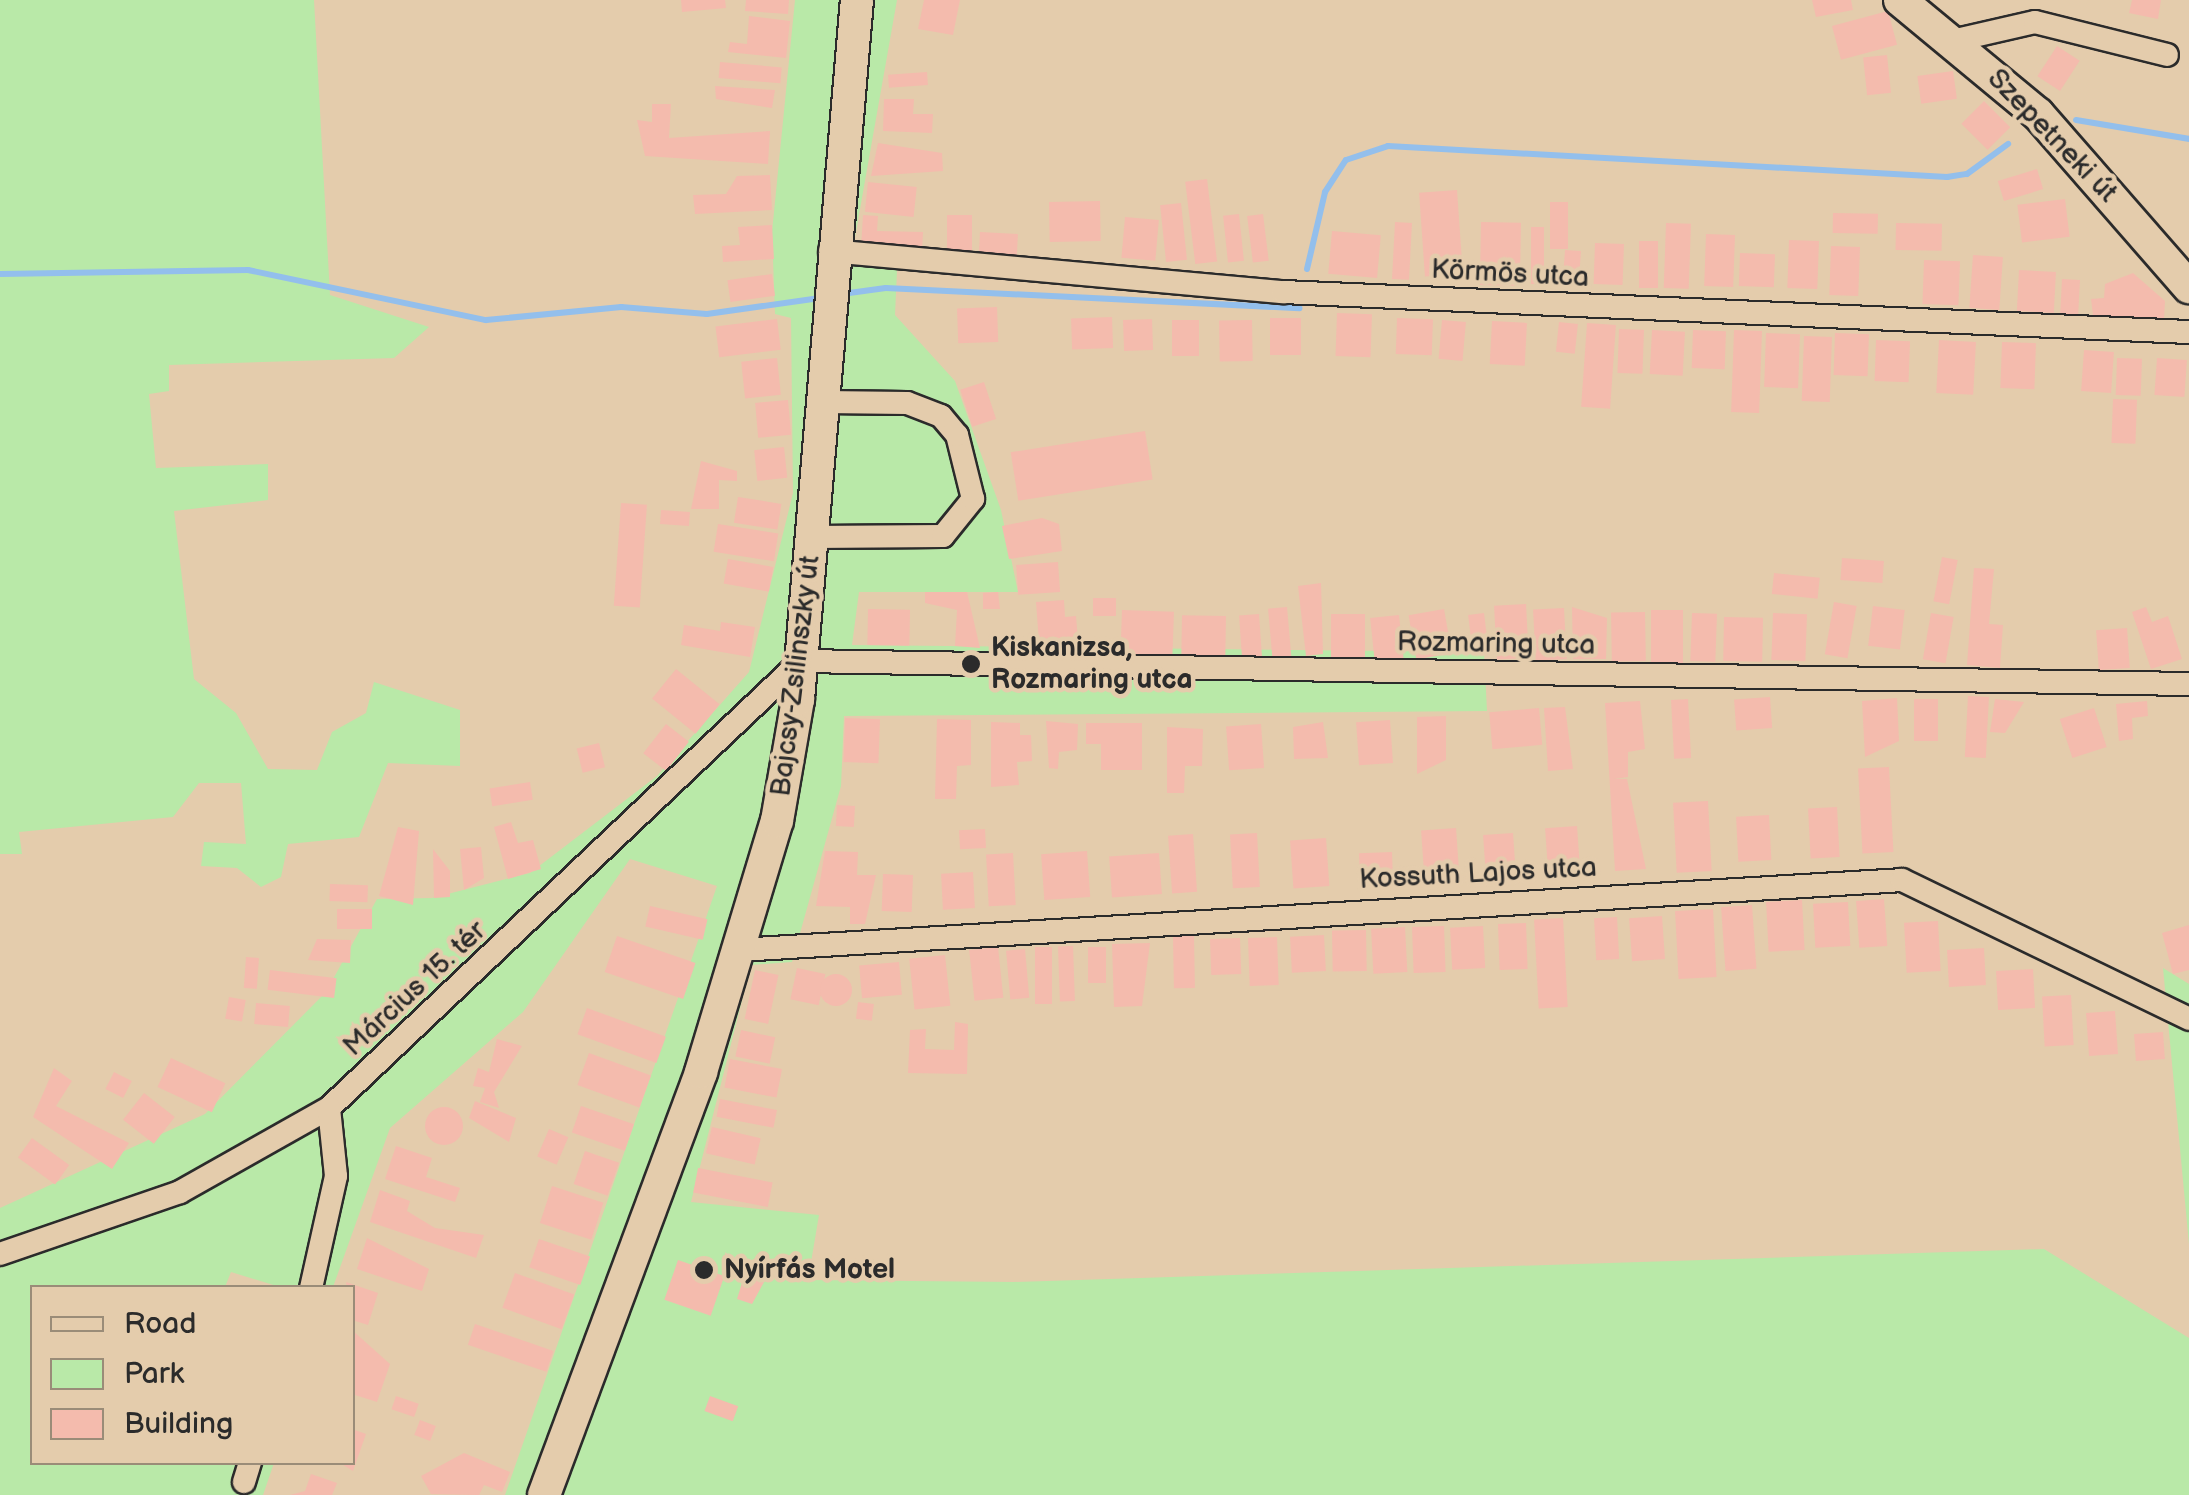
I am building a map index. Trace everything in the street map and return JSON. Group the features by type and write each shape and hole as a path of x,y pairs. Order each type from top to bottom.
{"main road":[{"name":"Bajcsy-Zsilinszky út","path":"544,1495 739,950 780,806 801,661 813,537 830,251 857,0"},
{"name":"Szepetneki út","path":"1900,0 2038,114 2189,287"}],"street":[{"path":"1952,41 2034,22 2167,55"},
{"name":"Körmös utca","path":"830,251 1303,293 2189,332"},
{"path":"813,537 943,536 973,499 957,435 941,416 908,404 824,402"},
{"name":"Rozmaring utca","path":"801,661 2189,684"},
{"name":"Március 15. tér","path":"0,1254 180,1192 329,1108 801,661"},
{"name":"Kossuth Lajos utca","path":"739,950 1902,880 2189,1019"},
{"path":"311,1285 336,1176 329,1108"}],"green space":[{"path":"0,0 314,0 330,295 429,327 394,358 169,365 169,391 149,394 156,468 268,464 268,500 174,511 194,679 236,713 268,769 317,770 332,732 366,713 374,682 460,710 460,766 388,763 359,837 288,844 281,877 261,887 237,868 201,866 204,842 246,844 241,783 199,783 173,817 19,832 22,854 0,854"},
{"path":"795,0 897,0 854,243 898,248 895,315 955,381 1001,510 1018,592 859,592 852,645 1484,652 1487,711 844,716 841,786 792,962 751,965 691,1202 819,1215 808,1280 1014,1282 2044,1249 2189,1338 2189,1495 505,1495 717,886 630,859 523,1012 390,1128 334,1285 273,1285 231,1272 226,1285 30,1285 30,1465 273,1465 263,1495 0,1495 0,1208 205,1114 326,992 377,899 432,898 530,873 657,776 749,672 793,493 791,318 775,314 772,232"},
{"path":"2163,968 2189,984 2189,1244"}],"building":[{"path":"681,0 725,0 726,8 682,12"},
{"path":"746,0 789,0 788,14 745,11"},
{"path":"924,0 960,0 953,35 918,29"},
{"path":"1812,0 1851,0 1853,10 1816,17"},
{"path":"2132,0 2161,0 2158,19 2129,13"},
{"path":"1888,11 1897,45 1841,60 1832,26"},
{"path":"749,16 790,21 786,58 728,52 730,42 747,44"},
{"path":"2057,46 2080,61 2060,91 2037,76"},
{"path":"1887,55 1891,93 1867,95 1863,58"},
{"path":"720,62 782,67 780,83 719,78"},
{"path":"1953,71 1957,99 1921,104 1917,76"},
{"path":"927,72 928,85 889,88 888,75"},
{"path":"715,86 775,90 772,108 716,99"},
{"path":"884,99 914,99 913,114 933,114 932,133 883,131"},
{"path":"1984,101 2010,127 1988,150 1961,124"},
{"path":"652,104 671,104 669,138 770,131 768,164 645,156 637,120 652,122"},
{"path":"878,143 942,153 943,171 871,176"},
{"path":"2037,169 2043,189 2004,201 1998,181"},
{"path":"770,175 772,210 695,214 693,195 726,194 737,176"},
{"path":"1207,179 1217,261 1195,264 1185,182"},
{"path":"868,182 917,187 914,217 865,212"},
{"path":"1457,190 1463,274 1425,276 1419,193"},
{"path":"2065,199 2070,237 2022,243 2017,205"},
{"path":"1100,201 1101,241 1050,242 1049,202"},
{"path":"1550,202 1568,202 1568,249 1550,249"},
{"path":"1181,203 1187,260 1166,262 1160,205"},
{"path":"1833,213 1878,214 1878,234 1833,233"},
{"path":"1239,214 1244,261 1228,262 1223,216"},
{"path":"1263,214 1269,261 1253,263 1247,216"},
{"path":"863,215 878,216 877,231 923,232 922,251 861,248"},
{"path":"947,215 972,215 972,254 947,254"},
{"path":"1125,217 1159,220 1155,261 1121,258"},
{"path":"1395,222 1412,223 1409,280 1392,279"},
{"path":"1481,222 1521,223 1520,286 1480,285"},
{"path":"1666,223 1691,224 1689,289 1664,288"},
{"path":"1896,223 1942,224 1942,251 1896,250"},
{"path":"772,225 774,259 723,262 722,246 740,245 738,227"},
{"path":"1531,227 1544,227 1544,284 1531,284"},
{"path":"1332,231 1381,235 1377,278 1328,274"},
{"path":"980,232 1018,234 1017,257 979,255"},
{"path":"1706,234 1735,235 1733,287 1704,286"},
{"path":"1789,240 1819,241 1817,289 1787,288"},
{"path":"1639,241 1658,241 1658,288 1639,288"},
{"path":"1595,243 1624,244 1623,285 1594,284"},
{"path":"1831,246 1860,247 1858,296 1829,295"},
{"path":"1565,250 1581,251 1579,284 1563,283"},
{"path":"1740,253 1775,254 1774,287 1739,286"},
{"path":"1973,255 2003,257 1999,310 1969,308"},
{"path":"1924,260 1960,261 1958,305 1922,304"},
{"path":"2019,270 2056,272 2054,313 2017,311"},
{"path":"2133,273 2165,301 2164,319 2093,315 2091,299 2104,298 2105,284"},
{"path":"772,274 775,296 730,302 727,280"},
{"path":"2062,279 2080,280 2078,316 2060,315"},
{"path":"997,307 998,342 958,343 957,308"},
{"path":"1337,313 1372,314 1370,357 1335,356"},
{"path":"1112,317 1113,348 1072,349 1071,318"},
{"path":"1270,318 1301,318 1301,355 1270,355"},
{"path":"1397,318 1433,319 1432,355 1396,354"},
{"path":"777,319 781,350 719,357 715,327"},
{"path":"1152,319 1153,350 1124,351 1123,320"},
{"path":"1172,320 1199,320 1199,356 1172,356"},
{"path":"1252,320 1253,361 1220,362 1219,321"},
{"path":"1442,320 1466,322 1463,361 1439,359"},
{"path":"1492,321 1527,323 1525,366 1490,364"},
{"path":"1559,322 1578,324 1575,354 1556,352"},
{"path":"1587,323 1616,325 1610,409 1581,407"},
{"path":"1619,329 1644,330 1642,374 1617,373"},
{"path":"1652,330 1685,332 1683,376 1650,374"},
{"path":"1693,330 1726,331 1725,369 1692,368"},
{"path":"1734,330 1762,331 1759,413 1731,412"},
{"path":"1766,333 1800,334 1798,388 1764,387"},
{"path":"1835,333 1869,334 1868,376 1834,375"},
{"path":"1804,336 1832,337 1830,402 1802,401"},
{"path":"1876,340 1910,341 1909,382 1875,381"},
{"path":"1939,340 1976,342 1973,395 1936,393"},
{"path":"2002,342 2036,343 2034,389 2000,388"},
{"path":"2084,350 2114,352 2111,393 2081,391"},
{"path":"777,358 781,395 745,399 741,362"},
{"path":"2117,358 2142,359 2141,396 2116,395"},
{"path":"2157,358 2187,360 2184,397 2154,395"},
{"path":"984,382 996,419 972,427 960,390"},
{"path":"2113,399 2137,400 2135,444 2111,443"},
{"path":"788,400 791,435 758,438 755,403"},
{"path":"1145,431 1153,479 1018,501 1011,452"},
{"path":"784,447 787,478 757,481 754,450"},
{"path":"701,461 737,471 737,481 719,480 719,509 691,509"},
{"path":"738,497 781,504 777,530 734,523"},
{"path":"621,503 647,505 640,608 614,606"},
{"path":"661,510 690,512 689,526 660,524"},
{"path":"1042,518 1059,524 1062,551 1009,559 1002,526"},
{"path":"718,524 778,534 774,561 714,552"},
{"path":"1942,557 1958,560 1949,604 1933,601"},
{"path":"1842,558 1884,561 1882,583 1840,580"},
{"path":"728,559 773,567 769,592 724,584"},
{"path":"1058,562 1060,592 1018,595 1016,565"},
{"path":"1974,568 1994,569 1989,624 2003,625 2000,668 1967,665"},
{"path":"1774,573 1820,578 1818,599 1772,594"},
{"path":"1321,583 1323,654 1306,656 1298,586"},
{"path":"925,592 967,592 980,648 955,646 957,610 925,603"},
{"path":"998,592 1000,609 983,609 983,593"},
{"path":"1093,598 1116,598 1116,616 1093,616"},
{"path":"1064,600 1065,617 1076,616 1079,653 1040,656 1036,602"},
{"path":"1834,602 1857,606 1847,658 1825,654"},
{"path":"1526,604 1529,658 1497,660 1494,606"},
{"path":"1873,606 1905,610 1900,650 1868,646"},
{"path":"1287,607 1291,657 1272,658 1268,609"},
{"path":"1572,607 1607,618 1606,659 1573,659"},
{"path":"2146,607 2152,622 2168,616 2182,659 2151,669 2132,612"},
{"path":"1564,608 1567,659 1536,661 1533,610"},
{"path":"868,609 910,610 909,646 867,645"},
{"path":"1444,609 1452,653 1416,660 1409,615"},
{"path":"1122,610 1174,612 1172,656 1120,654"},
{"path":"1651,610 1683,610 1683,667 1651,667"},
{"path":"1645,612 1646,661 1612,662 1611,613"},
{"path":"1484,613 1489,653 1473,655 1468,615"},
{"path":"1692,613 1717,614 1715,662 1690,661"},
{"path":"1773,613 1807,614 1805,661 1771,660"},
{"path":"1931,613 1954,617 1945,663 1923,659"},
{"path":"1259,614 1262,656 1242,657 1239,615"},
{"path":"1331,614 1365,614 1365,657 1331,657"},
{"path":"1182,615 1226,616 1225,658 1181,657"},
{"path":"1399,615 1404,660 1375,663 1370,618"},
{"path":"1724,617 1763,618 1762,662 1723,661"},
{"path":"721,622 755,627 750,657 681,645 684,625 720,631"},
{"path":"2127,628 2130,668 2099,670 2096,630"},
{"path":"676,669 720,704 696,734 652,699"},
{"path":"1968,696 1989,697 1986,758 1965,757"},
{"path":"1770,697 1772,728 1736,730 1734,700"},
{"path":"1897,698 1899,741 1865,757 1862,701"},
{"path":"1688,699 1691,758 1674,759 1671,700"},
{"path":"1914,699 1938,699 1938,741 1914,741"},
{"path":"1995,699 2024,702 2005,733 1990,732"},
{"path":"1640,701 1645,749 1628,752 1628,777 1614,779 1627,779 1646,869 1615,871 1605,703"},
{"path":"2147,701 2148,716 2132,718 2133,739 2119,741 2116,704"},
{"path":"1565,707 1573,769 1548,771 1544,708"},
{"path":"1539,708 1542,745 1492,749 1489,712"},
{"path":"2094,708 2107,747 2072,758 2060,719"},
{"path":"1446,716 1446,760 1417,774 1417,717"},
{"path":"845,718 880,719 878,763 843,762"},
{"path":"937,719 971,720 971,765 957,766 956,799 935,799"},
{"path":"1390,720 1393,763 1359,765 1356,722"},
{"path":"1046,721 1078,724 1077,750 1059,752 1058,769 1049,768"},
{"path":"991,722 1020,723 1020,735 1031,735 1032,761 1017,762 1019,785 991,787"},
{"path":"1323,722 1328,758 1294,759 1293,727"},
{"path":"1086,723 1142,723 1142,770 1101,770 1101,744 1086,744"},
{"path":"666,724 689,742 666,771 643,753"},
{"path":"1261,724 1264,768 1229,770 1226,726"},
{"path":"1167,727 1203,729 1202,766 1185,766 1184,793 1167,793"},
{"path":"599,743 605,767 583,773 577,749"},
{"path":"1889,767 1893,852 1862,854 1858,769"},
{"path":"530,782 533,800 492,806 490,788"},
{"path":"1708,801 1712,871 1677,873 1673,803"},
{"path":"837,805 855,806 854,827 836,826"},
{"path":"1837,807 1840,857 1811,858 1808,809"},
{"path":"1769,815 1771,860 1738,862 1736,817"},
{"path":"511,822 518,843 533,840 541,869 508,879 494,827"},
{"path":"1577,826 1580,874 1548,876 1545,828"},
{"path":"398,827 419,831 413,905 379,896"},
{"path":"1456,828 1459,877 1425,879 1421,830"},
{"path":"985,829 986,848 960,849 959,830"},
{"path":"1257,833 1260,887 1233,888 1230,834"},
{"path":"1513,833 1516,876 1486,878 1483,835"},
{"path":"1193,834 1197,892 1172,894 1168,836"},
{"path":"1326,838 1329,886 1293,888 1290,841"},
{"path":"481,847 484,878 464,890 460,849"},
{"path":"433,849 450,871 450,897 434,898"},
{"path":"825,851 858,852 857,875 876,875 865,924 850,924 850,907 816,906"},
{"path":"1087,851 1090,897 1044,900 1041,854"},
{"path":"1392,852 1393,884 1360,885 1359,853"},
{"path":"1013,853 1016,905 989,906 986,854"},
{"path":"1159,853 1162,894 1112,897 1109,856"},
{"path":"973,872 975,908 943,910 941,874"},
{"path":"883,874 913,875 912,912 882,911"},
{"path":"330,884 368,885 367,902 329,901"},
{"path":"1884,899 1887,946 1859,948 1856,901"},
{"path":"1802,900 1805,950 1769,952 1766,902"},
{"path":"1848,902 1850,946 1815,948 1813,904"},
{"path":"1752,905 1756,969 1726,971 1721,907"},
{"path":"650,906 707,919 703,940 645,926"},
{"path":"337,909 372,909 372,929 337,929"},
{"path":"1713,909 1717,977 1679,979 1675,911"},
{"path":"1662,916 1665,959 1632,961 1629,918"},
{"path":"1617,917 1619,959 1596,960 1594,918"},
{"path":"1563,918 1568,1007 1539,1008 1534,920"},
{"path":"1938,921 1941,971 1907,973 1904,923"},
{"path":"1526,923 1528,969 1500,970 1498,924"},
{"path":"2189,925 2189,970 2173,974 2162,933"},
{"path":"1444,926 1446,972 1414,973 1412,927"},
{"path":"1483,926 1485,968 1452,970 1450,928"},
{"path":"1405,927 1407,972 1373,974 1371,929"},
{"path":"1366,930 1367,971 1333,972 1332,931"},
{"path":"1324,935 1326,971 1292,973 1290,937"},
{"path":"617,936 695,963 683,999 605,972"},
{"path":"1173,936 1194,936 1195,988 1174,988"},
{"path":"1277,937 1279,985 1250,986 1248,938"},
{"path":"1240,938 1241,974 1211,975 1210,939"},
{"path":"317,939 351,940 350,963 308,960"},
{"path":"1150,943 1142,1006 1114,1007 1112,944"},
{"path":"1073,946 1075,1001 1060,1001 1058,947"},
{"path":"998,947 1003,998 974,1001 969,950"},
{"path":"1035,947 1052,947 1052,1004 1035,1004"},
{"path":"1088,947 1106,947 1106,983 1088,983"},
{"path":"1984,948 1986,985 1949,987 1947,950"},
{"path":"1025,949 1029,998 1010,999 1006,951"},
{"path":"945,955 950,1006 915,1009 909,959"},
{"path":"246,957 259,958 257,989 244,988"},
{"path":"899,962 902,995 862,998 859,965"},
{"path":"797,968 825,974 819,1005 790,999"},
{"path":"2033,969 2035,1008 1998,1010 1996,971"},
{"path":"270,970 337,978 334,998 268,990"},
{"path":"755,970 778,975 768,1024 745,1019"},
{"path":"836,974 847,979 852,990 847,1001 836,1006 825,1001 820,990 825,979"},
{"path":"2071,995 2074,1045 2045,1046 2042,997"},
{"path":"229,997 246,1000 242,1022 225,1019"},
{"path":"858,1002 874,1004 872,1021 856,1019"},
{"path":"256,1003 290,1006 288,1027 254,1024"},
{"path":"587,1008 666,1037 656,1063 577,1034"},
{"path":"2115,1011 2118,1054 2089,1056 2086,1013"},
{"path":"955,1022 968,1024 967,1074 908,1073 910,1030 926,1029 925,1049 954,1050"},
{"path":"741,1030 775,1037 770,1064 735,1056"},
{"path":"2163,1032 2165,1059 2136,1061 2134,1034"},
{"path":"497,1039 522,1046 494,1092 499,1108 480,1102 485,1088 473,1086 478,1068 489,1072"},
{"path":"589,1053 651,1076 639,1108 577,1085"},
{"path":"171,1058 225,1083 212,1112 157,1087"},
{"path":"730,1059 782,1069 776,1098 724,1087"},
{"path":"54,1068 72,1081 56,1106 129,1143 112,1169 33,1117"},
{"path":"114,1072 132,1081 123,1098 105,1089"},
{"path":"144,1093 175,1117 154,1144 123,1120"},
{"path":"720,1099 777,1110 773,1128 717,1117"},
{"path":"475,1101 516,1118 509,1142 469,1118"},
{"path":"581,1106 634,1124 625,1151 572,1132"},
{"path":"444,1107 458,1112 463,1126 458,1140 444,1145 430,1140 425,1126 430,1112"},
{"path":"712,1127 761,1138 755,1165 706,1153"},
{"path":"549,1129 568,1137 557,1165 537,1157"},
{"path":"32,1138 69,1165 55,1184 18,1157"},
{"path":"396,1146 432,1158 426,1177 460,1188 455,1202 385,1179"},
{"path":"585,1151 619,1163 608,1196 574,1184"},
{"path":"698,1168 773,1183 768,1207 693,1193"},
{"path":"552,1186 603,1203 591,1240 540,1223"},
{"path":"380,1190 410,1201 407,1211 435,1228 484,1235 476,1258 370,1222"},
{"path":"367,1238 429,1269 422,1291 357,1269"},
{"path":"539,1239 590,1257 580,1285 529,1267"},
{"path":"678,1260 724,1276 711,1316 664,1300"},
{"path":"748,1264 770,1271 752,1304 737,1299"},
{"path":"515,1273 574,1295 562,1329 502,1308"},
{"path":"355,1285 378,1293 368,1325 355,1321"},
{"path":"475,1324 553,1351 546,1372 468,1345"},
{"path":"355,1333 390,1364 377,1402 355,1395"},
{"path":"396,1396 419,1404 414,1417 391,1409"},
{"path":"710,1396 738,1406 733,1421 705,1411"},
{"path":"420,1420 436,1426 430,1441 414,1435"},
{"path":"355,1430 366,1434 353,1471 343,1465 355,1465"},
{"path":"464,1453 510,1472 502,1492 484,1485 479,1495 431,1494 421,1476"},
{"path":"311,1474 337,1483 332,1495 290,1495 305,1491"}],"waterway":[{"path":"2076,120 2189,139"},
{"path":"1307,269 1325,192 1346,160 1388,146 1947,177 1967,174 2008,144"},
{"path":"0,274 248,270 486,320 621,307 707,314 820,298"},
{"path":"842,294 886,288 1300,308"}],"place":[{"name":"Kiskanizsa, Rozmaring utca","path":"971,664"},
{"name":"Nyírfás Motel","path":"704,1270"}]}
